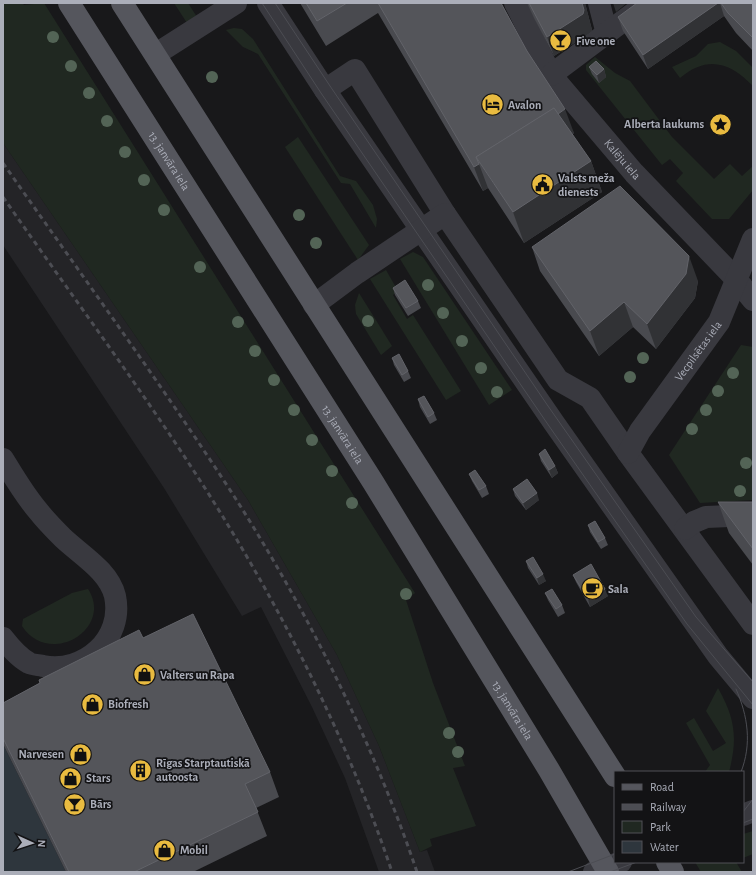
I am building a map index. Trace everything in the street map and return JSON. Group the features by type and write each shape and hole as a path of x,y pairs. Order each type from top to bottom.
{"main road":[{"name":"13. janvāra iela","path":"69,3 369,475 607,868"},
{"path":"122,3 156,54 314,305 614,774"},
{"path":"668,863 673,872"}],"street":[{"path":"156,54 236,3"},
{"path":"268,3 325,90 554,423 726,667 753,698"},
{"name":"Kalēju iela","path":"515,3 551,75 634,173 736,279 753,300"},
{"path":"599,3 607,34"},
{"path":"551,75 647,3"},
{"path":"325,90 355,70 445,214 558,380 590,398 628,453 753,624"},
{"path":"314,305 357,273 445,214"},
{"name":"Vecpilsētas iela","path":"628,453 640,431 719,322 753,239"},
{"path":"3,459 40,513 61,537 94,565 109,582 115,596 116,612 114,627 104,643 86,660 64,668 29,663 11,650 3,638"},
{"path":"685,529 694,522 706,517 753,515"}],"shaded area":[{"path":"3,143 248,500 337,655 379,746 420,852 427,850 435,872 379,872 345,778 312,707 261,607 242,616 164,488 3,245"}],"green space":[{"path":"3,3 22,3 24,5 44,3 415,593 406,600 433,683 465,766 453,768 476,826 430,839 432,846 420,852 379,746 337,655 248,500 3,143"},
{"path":"174,3 188,3 197,17 187,23"},
{"path":"234,28 242,29 253,39 340,176 356,181 373,205 377,219 376,228 350,184 341,183 258,54 243,47 226,30"},
{"path":"720,42 736,51 753,68 753,86 736,71 718,64 700,66 680,78 672,67 696,56 708,44"},
{"path":"595,57 615,73 630,81 672,137 714,179 730,164 742,176 753,166 753,190 729,219 712,219 676,181 683,173 670,159 662,165 586,70 586,65"},
{"path":"298,137 369,245 358,260 285,147"},
{"path":"413,252 423,257 512,390 489,405 400,259"},
{"path":"386,270 398,291 393,295 407,319 413,315 461,391 446,400 370,279"},
{"path":"359,293 392,346 381,355 356,314 355,305"},
{"path":"741,345 753,347 753,500 700,503 669,455"},
{"path":"88,589 94,604 92,618 86,629 75,638 62,643 47,644 34,638 22,626 23,619 72,593"},
{"path":"718,688 728,709 733,728 734,738 729,771 706,771 710,765 686,723 694,718 713,751 726,743 706,711"},
{"path":"753,831 753,854 744,858 744,834"},
{"path":"696,863 737,863 742,872 701,872"}],"water":[{"path":"3,744 66,872 3,872"}],"building":[{"path":"306,3 347,3 317,21"},
{"name":"Avalon","path":"378,3 501,3 527,51 565,109 558,114 554,108 476,157 479,164 474,167"},
{"path":"529,3 582,3 584,10 583,14 547,37"},
{"path":"637,3 718,3 643,55 618,17"},
{"path":"721,3 753,3 753,38 728,13"},
{"path":"596,61 604,69 597,75 589,67"},
{"path":"554,108 591,161 513,212 476,157"},
{"path":"620,186 689,256 686,274 647,324 624,302 590,331 532,247"},
{"path":"405,280 418,301 406,308 393,288"},
{"path":"399,354 408,371 402,375 392,358"},
{"path":"424,396 434,413 428,417 418,399"},
{"path":"545,449 555,466 549,470 539,454"},
{"path":"475,470 486,486 479,490 469,474"},
{"path":"527,479 537,493 523,503 513,489"},
{"path":"718,502 753,502 753,549"},
{"path":"595,521 605,538 598,542 588,525"},
{"path":"533,557 543,574 537,578 526,561"},
{"name":"Sala","path":"591,564 605,589 588,599 573,575"},
{"path":"552,589 562,605 556,609 545,593"},
{"name":"Rīgas Starptautiskā autoosta","path":"193,614 270,772 245,784 258,812 134,872 69,872 3,738 3,703 40,683 39,680 139,630 143,638"}],"tram line":[{"path":"262,3 321,93 549,426 687,624 753,705"},
{"path":"275,3 548,406 696,617 753,682"},
{"path":"736,689 746,720 747,730 747,751 741,771"},
{"path":"744,811 753,799"},
{"path":"744,823 753,819"},
{"path":"568,872 614,854"},
{"path":"610,872 634,863"}],"railway":[{"path":"3,163 176,410 232,493 286,582 336,677 359,725 380,774 417,872"},
{"path":"3,197 164,426 242,548 291,637 336,730 375,824 392,872"}],"place":[{"name":"Five one","path":"560,41"},
{"name":"Avalon","path":"493,105"},
{"name":"Alberta laukums","path":"720,124"},
{"name":"Valsts meža dienests","path":"542,185"},
{"name":"Sala","path":"592,589"},
{"name":"Valters un Rapa","path":"144,675"},
{"name":"Biofresh","path":"93,704"},
{"name":"Narvesen","path":"80,754"},
{"name":"Rīgas Starptautiskā autoosta","path":"141,770"},
{"name":"Stars","path":"70,778"},
{"name":"Bārs","path":"75,804"},
{"name":"Mobil","path":"164,850"}]}
